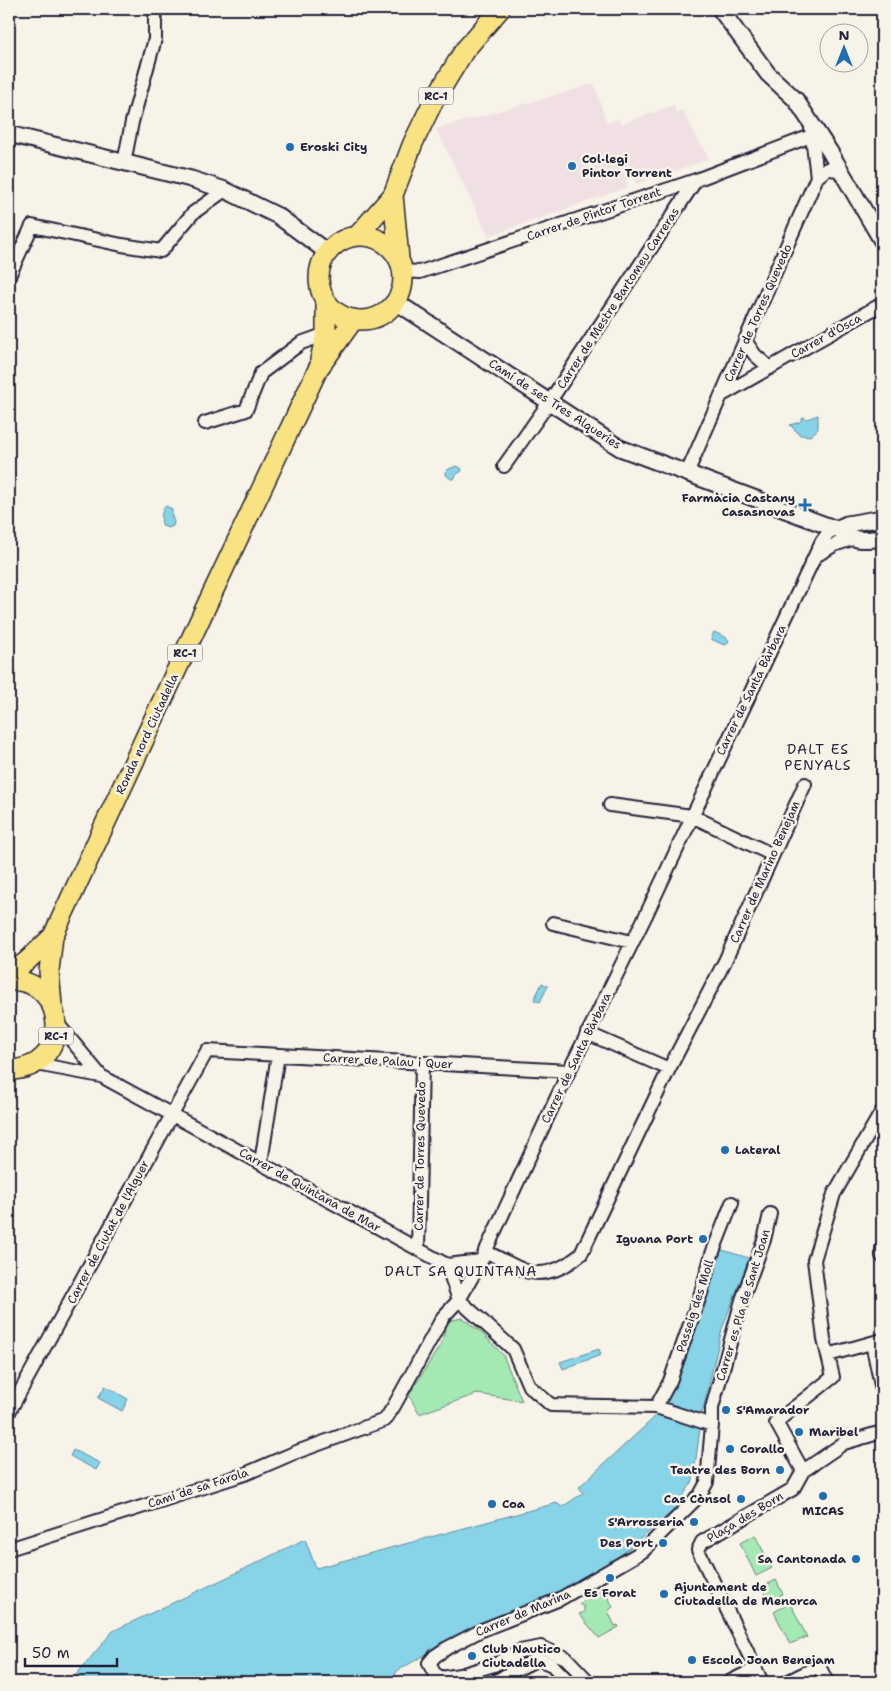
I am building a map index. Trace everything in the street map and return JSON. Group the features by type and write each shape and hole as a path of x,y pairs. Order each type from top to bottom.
{"main road":[{"name":"RC-1","path":"326,302 320,290 318,277 321,263 327,252 345,238 358,235 393,195 412,143 433,102 464,51 500,9"},
{"name":"RC-1","path":"393,195 402,287 396,302"},
{"path":"358,235 371,236 382,241 392,248 401,265"},
{"path":"326,302 343,316 366,320 378,317 388,311 396,302"},
{"name":"Ronda nord Ciutadella","path":"318,369 326,334 326,302"},
{"name":"Ronda nord Ciutadella","path":"54,1014 49,971 53,936 318,369 354,319"},
{"name":"Ronda nord Ciutadella","path":"9,975 53,936"},
{"path":"9,981 30,984 44,994 54,1014"},
{"name":"RC-1","path":"19,1071 50,1050 56,1036 54,1014"}],"street":[{"path":"124,162 132,122 155,39 154,9"},
{"path":"720,9 768,74 796,100 811,129 841,170 882,241"},
{"path":"811,129 817,177 827,169 841,170"},
{"name":"Carrer de Pintor Torrent","path":"401,265 420,272 696,180 796,142 811,129"},
{"path":"9,134 191,179 225,190 278,216 327,252"},
{"path":"796,142 827,158 841,170"},
{"name":"Carrer de Torres Quevedo","path":"687,473 817,177"},
{"name":"Carrer de Mestre Bartomeu Carreras","path":"504,466 550,401 696,180"},
{"path":"9,276 32,226 122,245 161,251 193,213 225,190"},
{"name":"Camí de ses Tres Alqueries","path":"396,302 620,448 836,529 852,539"},
{"name":"Carrer d'Osca","path":"722,395 882,304"},
{"path":"206,423 246,410 261,373 300,343 326,334"},
{"path":"746,342 770,368"},
{"path":"836,529 847,524 882,518"},
{"name":"Carrer de Santa Bàrbara","path":"385,1420 444,1317 459,1300 483,1256 568,1071 632,942 817,555 822,540 828,532 836,529"},
{"path":"817,555 834,545 852,539 882,538"},
{"name":"Carrer de Marino Benejam","path":"483,1256 529,1272 549,1271 567,1266 581,1254 669,1069 724,961 805,784"},
{"path":"610,805 692,816 773,854"},
{"path":"553,923 632,942"},
{"path":"54,1014 100,1076"},
{"path":"587,1033 669,1069"},
{"name":"Carrer de Palau i Quer","path":"207,1051 568,1071"},
{"name":"Carrer de Ciutat de l'Alguer","path":"9,1412 207,1051"},
{"path":"261,1162 278,1055"},
{"name":"Carrer de Torres Quevedo","path":"418,1249 422,1063"},
{"path":"19,1071 100,1076"},
{"name":"Carrer de Quintana de Mar","path":"100,1076 447,1264"},
{"path":"882,1112 834,1194 814,1260 824,1339 833,1377 776,1422 803,1471 844,1443 882,1432"},
{"name":"Passeig des Moll","path":"658,1408 670,1381 701,1293 712,1254 732,1203"},
{"name":"Carrer es Pla de Sant Joan","path":"707,1423 724,1359 742,1300 764,1240 770,1214"},
{"path":"483,1256 447,1264 459,1300 512,1349 529,1386 550,1405 658,1408 707,1423"},
{"path":"828,1355 877,1341 882,1390"},
{"name":"Camí de sa Farola","path":"9,1549 245,1474 300,1450 385,1420"},
{"name":"Carrer de Marina","path":"589,1682 566,1658 541,1647 520,1651 494,1665 441,1678 434,1674 429,1663 435,1656 447,1648 482,1630 560,1600 642,1551 700,1495 706,1482 707,1423"},
{"name":"Plaça des Born","path":"762,1682 698,1550 702,1542 793,1489 803,1471"},
{"path":"496,1682 538,1659 552,1665 569,1682"},
{"path":"787,1682 819,1666 827,1682"},
{"path":"729,1682 756,1669"}],"shaded area":[{"name":"Col·legi Pintor Torrent","path":"594,84 607,123 619,119 621,124 674,105 676,112 682,110 709,159 636,184 631,172 625,174 628,187 489,236 436,129"}],"green space":[{"path":"462,1318 482,1333 503,1355 522,1401 477,1394 419,1414 409,1395 441,1344 448,1321"},
{"path":"755,1535 772,1568 756,1576 740,1543"},
{"path":"776,1580 783,1594 769,1601 762,1587"},
{"path":"604,1589 613,1607 608,1611 615,1626 618,1625 619,1627 599,1638 579,1614 584,1612 584,1607 579,1604"},
{"path":"790,1603 807,1637 790,1644 774,1612"}],"water":[{"path":"818,415 818,429 810,436 800,435 790,425 800,422 803,417 807,419"},
{"path":"457,466 462,471 454,479 451,479 446,475 446,471"},
{"path":"166,506 172,509 174,522 173,526 168,528 163,526 162,521 162,513"},
{"path":"714,632 727,638 729,641 727,644 724,645 711,639"},
{"path":"542,983 548,986 540,1002 534,1000"},
{"path":"719,1249 749,1258 722,1329 702,1414 693,1481 673,1511 625,1552 557,1595 471,1628 397,1671 391,1682 70,1682 113,1631 305,1539 316,1568 557,1503 562,1507 583,1493 579,1487 657,1415 661,1409"},
{"path":"599,1349 601,1355 563,1369 560,1362"},
{"path":"105,1386 128,1399 122,1411 98,1398"},
{"path":"73,1450 100,1463 96,1470 70,1456"}],"place":[{"name":"Eroski City","path":"290,147"},
{"name":"Col·legi Pintor Torrent","path":"572,166"},
{"name":"Farmàcia Castany Casasnovas","path":"805,505"},
{"name":"Lateral","path":"725,1150"},
{"name":"Iguana Port","path":"703,1239"},
{"name":"S'Amarador","path":"726,1410"},
{"name":"Maribel","path":"799,1432"},
{"name":"Corallo","path":"730,1449"},
{"name":"Teatre des Born","path":"780,1470"},
{"name":"MICAS","path":"823,1496"},
{"name":"Cas Cònsol","path":"741,1499"},
{"name":"Coa","path":"492,1504"},
{"name":"S'Arrosseria","path":"694,1522"},
{"name":"Des Port","path":"663,1543"},
{"name":"Sa Cantonada","path":"856,1559"},
{"name":"Es Forat","path":"610,1578"},
{"name":"Ajuntament de Ciutadella de Menorca","path":"664,1594"},
{"name":"Club Nautico Ciutadella","path":"472,1656"},
{"name":"Escola Joan Benejam","path":"692,1660"}],"district":[{"name":"DALT ES PENYALS","path":"818,758"},
{"name":"DALT SA QUINTANA","path":"461,1271"}]}
